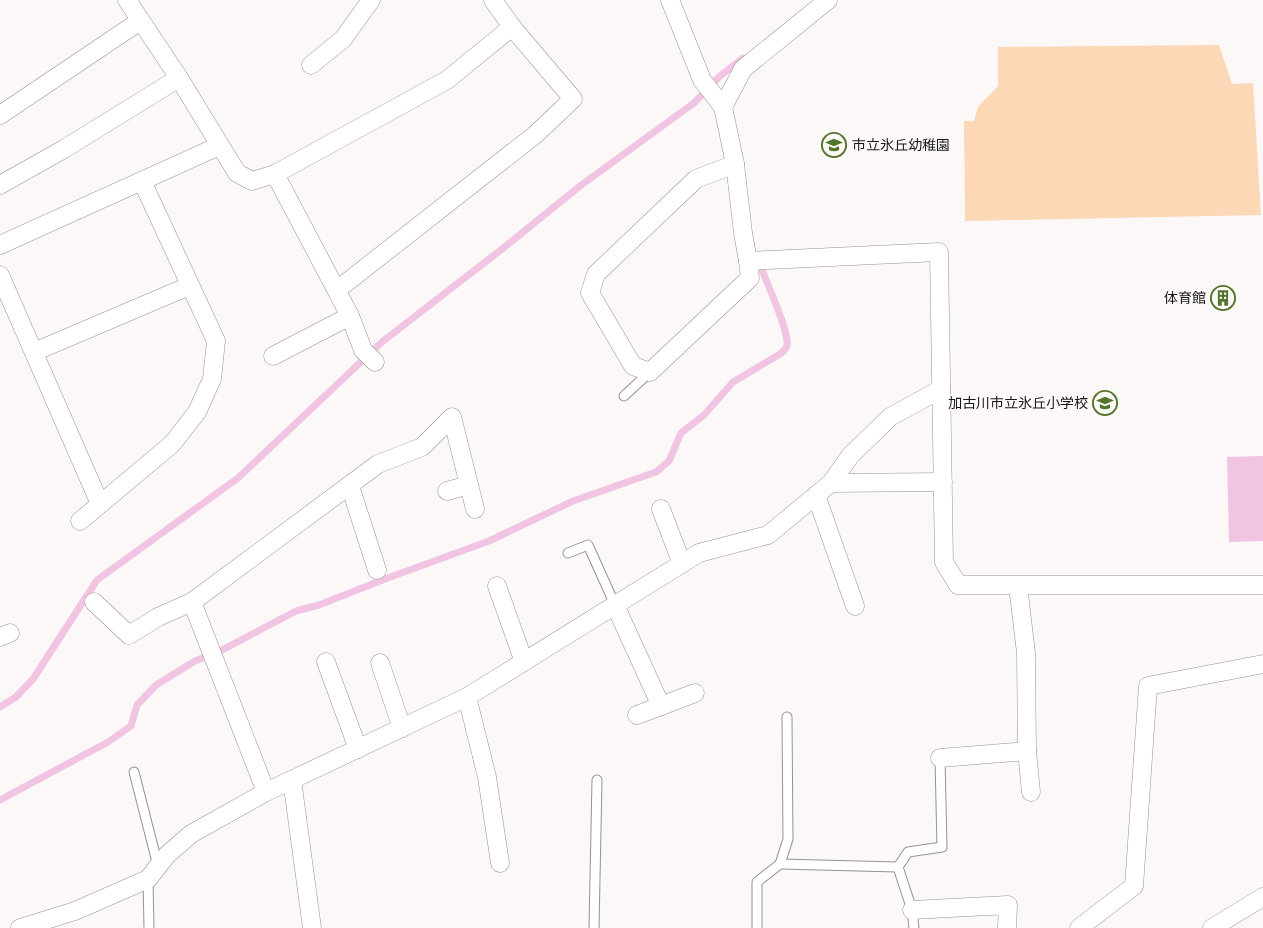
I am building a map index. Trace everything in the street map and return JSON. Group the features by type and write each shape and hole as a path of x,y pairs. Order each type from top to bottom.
{"street":[{"path":"127,0 179,78 236,174 252,181 275,174 447,80 512,27"},
{"path":"311,65 343,39 372,0"},
{"path":"337,290 536,134 573,100 512,27 493,0"},
{"path":"670,0 702,80 723,107 735,164 750,278 650,372 633,366 590,293 596,274 696,179 735,164"},
{"path":"723,107 743,69 828,0"},
{"path":"0,115 140,21"},
{"path":"0,185 64,150 179,78"},
{"path":"0,244 219,146"},
{"path":"275,174 337,290 369,356"},
{"path":"80,521 172,444 197,412 212,379 216,341 142,181"},
{"path":"748,261 939,252 944,562 958,585 1263,585"},
{"path":"0,275 100,504"},
{"path":"34,352 189,286"},
{"path":"273,356 350,316"},
{"path":"20,928 75,911 153,872 167,855 192,834 266,792 467,697 700,553 768,535 831,483 850,456 890,418 941,388"},
{"path":"94,602 129,635 158,617 192,602 378,464 422,448 452,417 475,509"},
{"path":"831,483 943,482"},
{"path":"447,491 469,485"},
{"path":"350,486 377,570"},
{"path":"816,496 855,606"},
{"path":"661,509 682,564"},
{"path":"497,586 524,662"},
{"path":"1018,586 1026,653 1027,751 1031,792"},
{"path":"192,602 266,792"},
{"path":"615,605 661,706"},
{"path":"326,662 358,749"},
{"path":"380,663 402,728"},
{"path":"1079,928 1134,886 1148,686 1263,664"},
{"path":"638,716 695,693"},
{"path":"467,697 487,777 500,864"},
{"path":"940,758 1027,751"},
{"path":"292,780 312,928"},
{"path":"1212,928 1263,897"},
{"path":"912,910 1008,905 1007,928"}],"lane":[{"path":"624,396 650,372"},
{"path":"568,553 588,545 615,605"},
{"path":"757,928 757,882 780,864 788,839 787,717"},
{"path":"898,867 908,852 942,847 940,758"},
{"path":"134,772 153,872 149,928"},
{"path":"594,928 597,780"},
{"path":"780,864 898,867"},
{"path":"898,867 912,910 914,928"}],"shaded area":[{"path":"1219,45 1232,84 1253,83 1261,215 965,221 964,121 974,121 978,107 998,86 998,47"},
{"path":"1263,456 1263,541 1229,542 1227,457"}],"waterway":[{"path":"0,707 16,697 33,679 97,580 238,478 382,342 580,186 694,103 719,77 743,58"},
{"path":"0,800 108,742 131,726 137,705 156,685 195,661 224,649 296,611 319,605 489,541 573,501 656,472 669,461 681,433 704,415 733,382 780,354 786,348 787,338 785,330 762,270"}],"place":[{"name":"市立氷丘幼稚園","path":"834,145"},
{"name":"体育館","path":"1223,298"},
{"name":"加古川市立氷丘小学校","path":"1105,403"}]}
